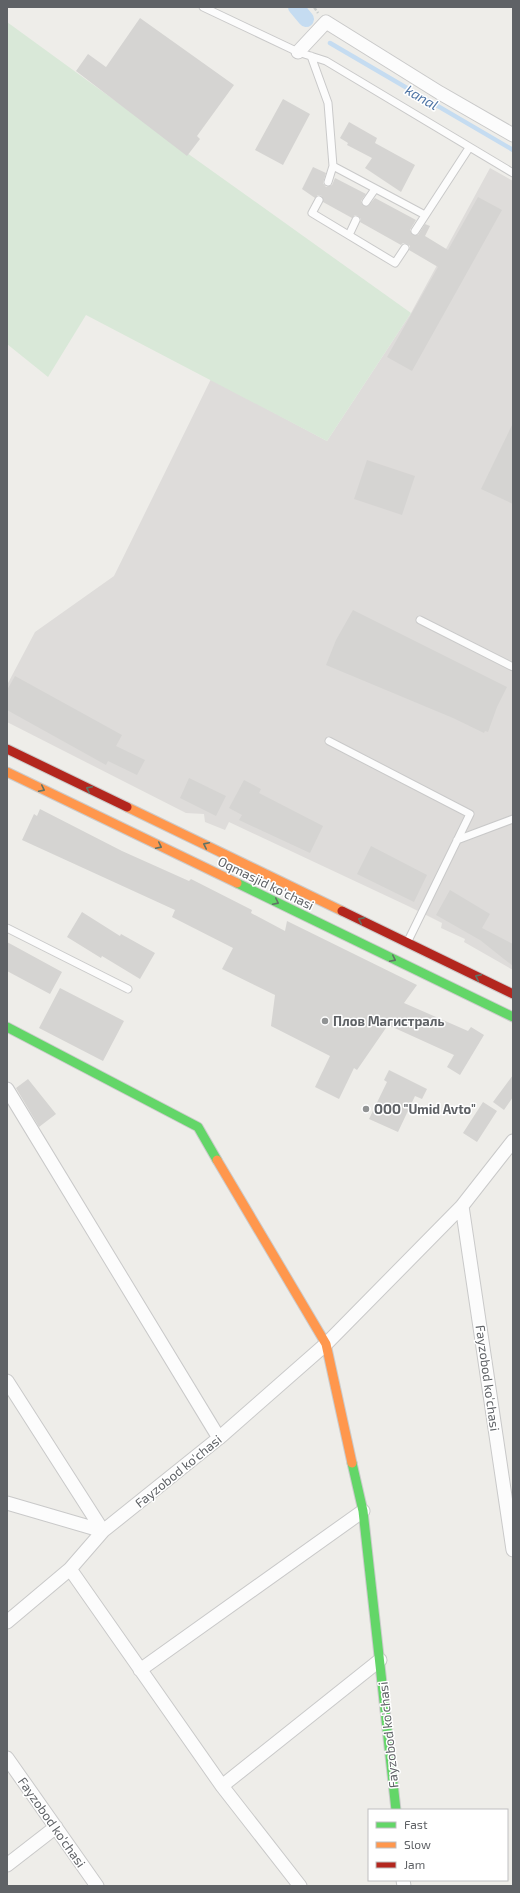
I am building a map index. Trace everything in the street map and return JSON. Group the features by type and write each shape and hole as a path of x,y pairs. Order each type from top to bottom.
{"main road":[{"name":"Oqmasjid ko'chasi","path":"7,749 513,994"},
{"name":"Oqmasjid ko'chasi","path":"7,772 513,1017"},
{"path":"7,1027 198,1127 326,1344"},
{"name":"Fayzobod ko'chasi","path":"326,1344 363,1511 396,1809"}],"street":[{"path":"298,52 326,22 440,93 513,135"},
{"path":"7,1089 219,1438"},
{"name":"Fayzobod ko'chasi","path":"7,1622 70,1569 103,1531 219,1438 326,1344 462,1206 513,1141"},
{"name":"Fayzobod ko'chasi","path":"462,1206 513,1550"},
{"path":"7,1381 103,1531"},
{"path":"7,1503 103,1531"},
{"path":"140,1670 363,1511"},
{"path":"70,1569 222,1786 300,1886"},
{"name":"Fayzobod ko'chasi","path":"222,1786 380,1660"},
{"name":"Fayzobod ko'chasi","path":"7,1758 97,1886"},
{"path":"7,1865 56,1827"}],"lane":[{"path":"203,7 298,52 326,61 513,173"},
{"path":"311,56 328,103 333,166 328,182"},
{"path":"415,231 469,148"},
{"path":"333,166 425,215"},
{"path":"366,202 375,189"},
{"path":"319,200 312,213 395,263 405,248"},
{"path":"349,235 356,220"},
{"path":"420,620 513,667"},
{"path":"329,741 470,814 407,943"},
{"path":"457,840 513,819"},
{"path":"7,928 128,989"}],"shaded area":[{"path":"490,168 513,181 513,970 464,942 465,939 441,928 442,923 408,906 229,822 225,830 205,822 204,814 186,813 7,722 7,685 35,632 114,576 211,379 327,441 411,313"}],"green space":[{"path":"7,22 411,313 327,441 86,315 48,377 7,344"}],"building":[{"path":"140,18 234,85 197,136 200,139 187,156 76,71 88,54 106,67"},
{"path":"283,99 310,114 283,165 255,150"},
{"path":"349,122 377,138 375,143 415,165 401,192 365,168 372,158 347,145 348,143 340,138"},
{"path":"313,167 326,173 323,183 326,187 332,185 335,178 366,194 361,201 364,206 368,206 375,198 416,220 410,230 413,235 418,235 425,224 430,226 425,236 448,250 478,197 502,210 412,371 387,357 438,267 409,250 410,246 407,244 403,243 401,245 360,222 361,219 358,216 355,215 352,218 323,202 322,196 318,195 315,198 302,189"},
{"path":"513,423 513,504 481,489"},
{"path":"367,460 415,476 402,515 354,499"},
{"path":"353,610 507,687 497,707 488,732 485,731 484,733 453,718 326,665 336,640"},
{"path":"15,676 122,735 116,746 145,760 137,775 108,761 106,765 7,710 7,690"},
{"path":"189,778 226,796 216,816 180,798"},
{"path":"244,780 261,789 259,793 323,826 310,853 239,820 242,815 229,808"},
{"path":"40,809 122,851 189,881 191,879 252,910 251,913 285,931 287,921 417,985 404,1003 468,1031 471,1027 484,1035 460,1075 447,1067 454,1055 388,1025 357,1070 354,1068 339,1099 315,1087 330,1056 271,1026 275,995 222,969 233,948 172,917 175,910 22,840 34,814 37,816"},
{"path":"371,846 427,875 414,902 357,874"},
{"path":"450,890 490,914 482,928 513,944 513,966 480,940 436,915"},
{"path":"82,912 120,936 121,934 155,953 140,979 102,956 101,958 67,937"},
{"path":"7,942 62,972 50,994 7,971"},
{"path":"60,988 124,1021 103,1061 39,1028"},
{"path":"389,1070 427,1089 422,1099 415,1096 398,1132 369,1119 387,1082 384,1080"},
{"path":"513,1075 513,1097 504,1110 493,1102"},
{"path":"28,1079 56,1114 39,1127 16,1088"},
{"path":"483,1102 497,1111 477,1142 463,1133"}],"waterway":[{"name":"kanal","path":"296,7 306,19"},
{"name":"kanal","path":"330,43 513,150"}],"traffic: fast":[{"path":"237,883 513,1017"},
{"path":"7,1027 198,1127 217,1160"},
{"path":"352,1463 363,1511 396,1809"}],"traffic: slow":[{"path":"7,772 237,883"},
{"path":"127,807 342,911"},
{"path":"217,1160 326,1344 352,1463"}],"traffic: jam":[{"path":"7,749 127,807"},
{"path":"342,911 513,994"}],"place":[{"name":"Плов Магистраль","path":"325,1021"},
{"name":"ООО \"Umid Avto\"","path":"366,1109"}]}
